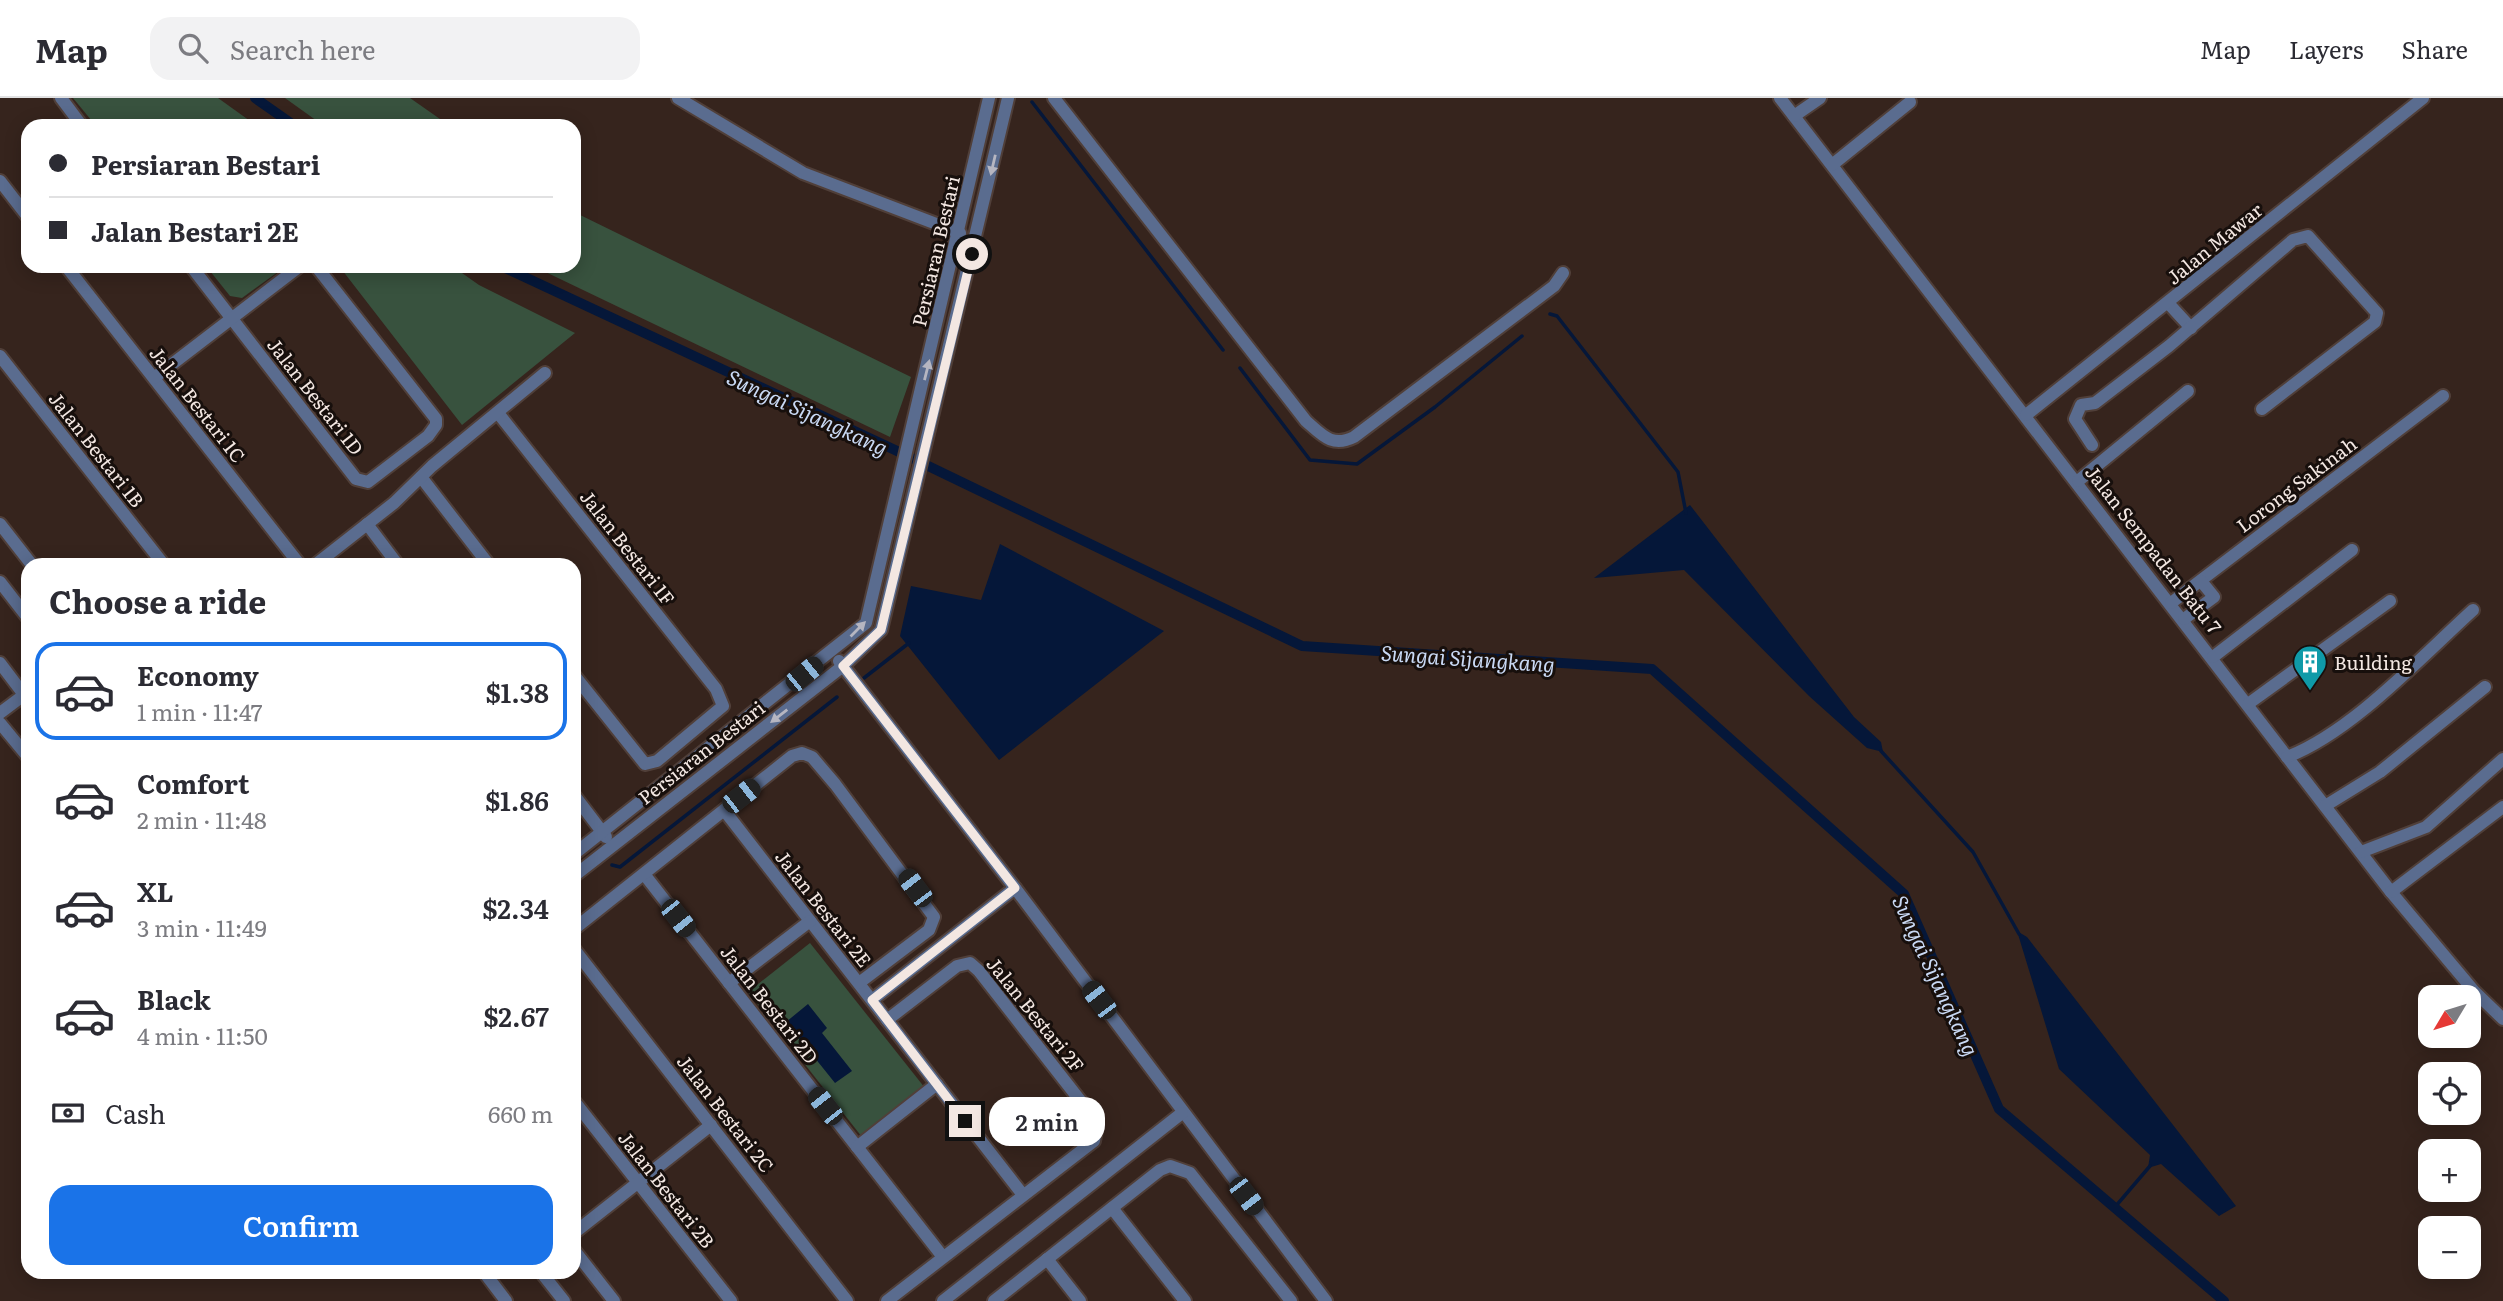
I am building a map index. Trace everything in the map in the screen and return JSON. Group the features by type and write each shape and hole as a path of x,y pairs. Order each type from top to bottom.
{"street":[{"path":"61,98 77,119"},
{"path":"678,98 803,173 960,233"},
{"name":"Persiaran Bestari","path":"581,848 866,623 960,233 989,98"},
{"name":"Persiaran Bestari","path":"581,870 843,666 881,630 1008,98"},
{"path":"1054,98 1306,421 1328,440 1345,441 1354,437 1554,286 1563,273"},
{"name":"Jalan Sempadan Batu 7","path":"1780,98 2172,603 2391,892 2465,982 2503,1019"},
{"path":"1794,116 1820,98"},
{"name":"Jalan Mawar","path":"2026,415 2169,304 2423,98"},
{"path":"1832,165 1910,102"},
{"path":"0,181 21,208"},
{"path":"2092,445 2075,419 2081,405 2095,403 2190,328 2293,240 2304,234 2342,270 2377,313 2375,322 2262,409"},
{"name":"Jalan Bestari 1C","path":"71,273 294,558"},
{"name":"Jalan Bestari 1D","path":"196,273 356,479 364,483 376,477 436,425 432,414 321,273"},
{"path":"153,378 291,273"},
{"path":"2169,304 2190,328"},
{"name":"Jalan Bestari 1B","path":"0,356 159,558"},
{"path":"323,558 545,373"},
{"path":"2078,481 2188,391"},
{"name":"Lorong Sakinah","path":"2172,603 2443,396"},
{"name":"Jalan Bestari 1F","path":"498,413 716,689 723,706 657,761 645,764 581,684"},
{"path":"421,477 484,558"},
{"path":"0,524 27,558"},
{"path":"367,524 393,558"},
{"path":"2213,657 2352,551"},
{"path":"2184,619 2214,597 2201,580"},
{"path":"0,582 21,609"},
{"path":"2248,704 2390,601"},
{"path":"2287,757 2310,748 2360,711 2473,610"},
{"path":"832,652 1015,888 1326,1301"},
{"path":"0,663 21,690"},
{"path":"2325,806 2380,772 2484,687"},
{"path":"0,713 21,700"},
{"path":"0,723 21,748"},
{"path":"581,924 792,756 802,753 812,757 934,917 929,930 859,983"},
{"path":"2361,852 2426,827 2503,759"},
{"path":"581,804 612,845"},
{"path":"2391,892 2503,807"},
{"name":"Jalan Bestari 2E","path":"724,810 1023,1195"},
{"name":"Jalan Bestari 2D","path":"644,874 943,1257"},
{"path":"872,1000 1015,888"},
{"path":"729,983 810,920"},
{"name":"Jalan Bestari 2C","path":"581,958 847,1301"},
{"name":"Jalan Bestari 2F","path":"887,1020 957,966 970,964 979,971 1093,1117 1096,1130 1094,1142 1023,1195"},
{"path":"857,1147 937,1084"},
{"name":"Jalan Bestari 2B","path":"581,1110 731,1301"},
{"path":"943,1301 1182,1113"},
{"path":"581,1227 711,1125"},
{"path":"994,1301 1160,1170 1170,1166 1181,1167 1190,1172 1291,1301"},
{"path":"887,1301 1023,1195"},
{"path":"1112,1208 1185,1301"},
{"path":"581,1259 614,1301"},
{"path":"1047,1259 1080,1301"},
{"path":"489,1279 506,1301"},
{"path":"547,1279 564,1301"}],"green space":[{"path":"73,98 218,98 247,119 90,119"},
{"path":"285,98 410,98 440,119 314,119"},
{"path":"581,215 911,377 890,437 548,273 581,273"},
{"path":"212,273 276,273 242,298 230,296"},
{"path":"344,273 462,273 479,285 575,333 462,425"},
{"path":"810,943 925,1088 862,1137 748,992"}],"water":[{"path":"1690,505 1854,717 1881,742 1883,752 1867,748 1809,696 1684,570 1594,578"},
{"path":"1000,544 1164,631 999,760 900,636 911,586 981,600"},
{"path":"2017,931 2027,937 2236,1206 2219,1216 2161,1164 2148,1168 2150,1155 2059,1069"},
{"path":"808,1004 827,1028 822,1033 852,1071 835,1083 786,1022"}],"waterway":[{"name":"Sungai Sijangkang","path":"255,98 285,119"},
{"path":"1032,102 1223,350"},
{"name":"Sungai Sijangkang","path":"516,273 895,450 1302,646 1652,669 1904,894 1999,1109 2224,1301"},
{"path":"1550,314 1557,316 1678,472 1686,513"},
{"path":"1240,368 1310,460 1357,464 1435,407 1522,336"},
{"path":"864,678 909,643"},
{"path":"612,865 620,867 837,697"},
{"path":"1881,751 1973,852 2019,934"},
{"path":"2115,1207 2150,1166"}],"place":[{"name":"Building","path":"2310,692"}],"route":[{"path":"965,1121 872,1000 1015,888 843,666 881,630 972,254"}]}
